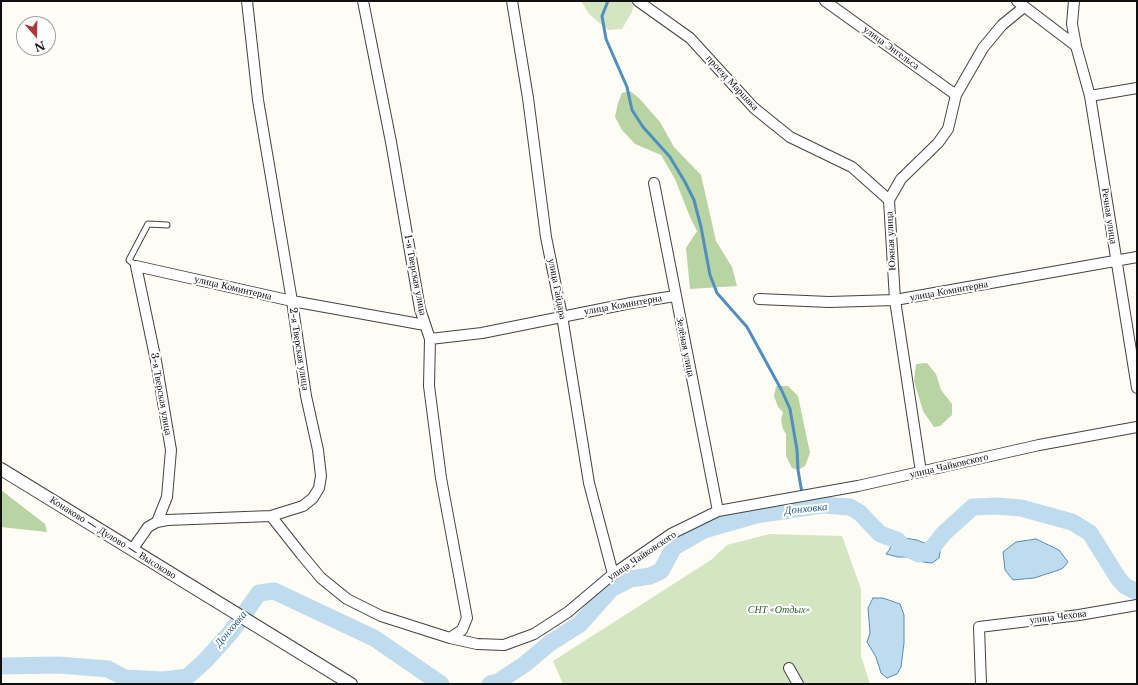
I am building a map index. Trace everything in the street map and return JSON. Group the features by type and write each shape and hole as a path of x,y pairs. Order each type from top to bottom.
{"street":[{"name":"2-я Тверская улица","path":"157,522 168,520 271,516 303,506 313,498 319,488 321,476 318,450 306,396 292,301 258,100 247,1"},
{"name":"1-я Тверская улица","path":"363,1 391,142 420,309 430,339 429,386 441,478 467,618 462,630 450,638"},
{"name":"улица Гайдара","path":"512,1 528,98 546,237 562,316 589,483 613,574"},
{"name":"проезд Маршака","path":"638,1 690,38 754,108 790,137 852,167 889,200"},
{"name":"улица Энгельса","path":"826,1 956,95"},
{"path":"1074,1 1072,24 1076,46"},
{"name":"Южная улица","path":"921,472 895,300 889,200 901,179 938,143 948,129 956,95 983,48 1020,4"},
{"path":"1020,4 1076,46"},
{"name":"Речная улица","path":"1076,46 1090,96 1137,388"},
{"path":"1090,96 1137,88"},
{"name":"Зелёная улица","path":"654,183 718,511"},
{"name":"улица Коминтерна","path":"759,299 829,302 895,300 1137,257"},
{"name":"улица Коминтерна","path":"136,266 292,301 425,325"},
{"name":"3-я Тверская улица","path":"136,266 156,362 170,450 167,497 157,522"},
{"name":"улица Коминтерна","path":"430,339 482,332 675,296"},
{"name":"улица Чайковского","path":"271,516 322,578 347,599 381,616 450,638 477,644 504,645 534,634 568,612 613,574 671,534 718,511 858,486 1038,446 1137,427"},
{"name":"Конаково — Дулово — Высоково","path":"1,469 351,684"},
{"path":"132,550 148,528 157,522"},
{"name":"улица Чехова","path":"981,684 979,627 1079,615 1137,605"},
{"path":"789,668 798,684"}],"lane":[{"path":"136,266 130,260 148,224 167,225"}],"green space":[{"path":"581,1 634,1 632,12 622,29 608,30 589,14"},
{"path":"630,91 639,98 660,122 674,147 701,175 716,241 732,267 737,286 690,289 686,248 697,231 675,179 661,155 635,144 622,130 615,117 622,93"},
{"path":"927,363 936,374 941,390 952,404 952,415 940,426 934,427 923,411 914,381 916,364"},
{"path":"776,386 788,386 798,396 810,453 805,466 798,470 792,468 786,456 786,434 781,420 783,412 778,407 774,396"},
{"path":"1,490 45,524 47,532 1,527"},
{"name":"СНТ «Отдых»","path":"770,534 842,536 861,589 861,656 870,684 563,684 553,661 711,560 727,545"}],"water":[{"path":"893,535 924,543 929,543 937,538 940,539 941,547 939,558 932,563 923,562 909,557 898,557 886,554 891,545 888,537"},
{"path":"1036,539 1059,550 1068,562 1059,570 1034,578 1013,580 1005,570 1003,552 1016,542"},
{"path":"873,598 883,598 900,604 904,615 904,643 901,667 897,674 887,678 881,673 876,657 867,642 870,633 868,608"}],"waterway":[{"path":"608,1 602,16 606,39 627,87 632,110 643,127 670,157 685,182 694,200 701,227 710,275 717,293 747,327 782,391 790,409 802,493"},
{"name":"Донховка","path":"804,498 806,502 822,505"},
{"name":"Донховка","path":"490,684 498,682 525,664 550,643 580,624 611,589 630,579 650,576 661,571 674,547 704,530 756,515 822,505 850,507 860,513 880,534 897,540 905,548 919,554 932,548 944,533 973,507 996,506 1021,508 1072,522 1090,533 1118,578 1125,586 1137,592"},
{"name":"Донховка","path":"1,666 59,665 108,669 125,678 164,680 187,677 205,661 231,632 259,593 274,591 374,638 441,684"}]}
